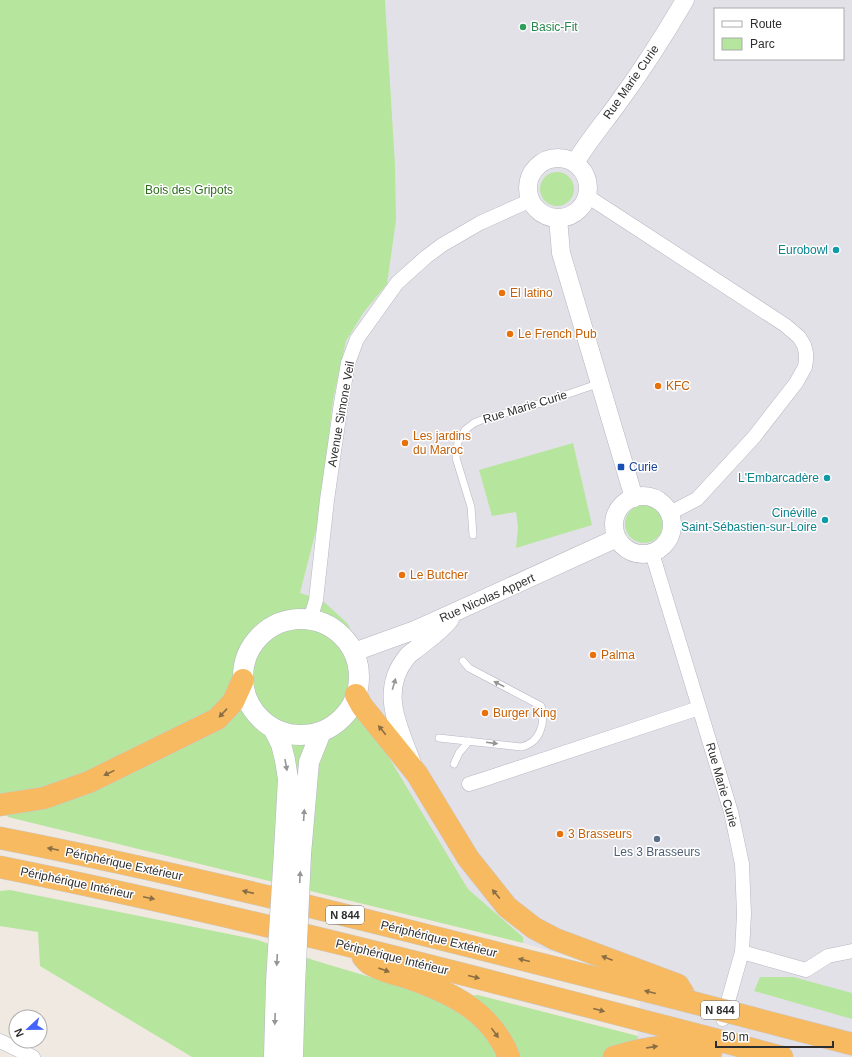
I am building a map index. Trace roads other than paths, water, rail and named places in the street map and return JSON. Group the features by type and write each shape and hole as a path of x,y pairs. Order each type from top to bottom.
{"highway":[{"path":"0,805 44,798 89,782 217,719 233,702 243,680"},
{"path":"356,695 362,706 417,774 468,858 507,907 534,928 555,939 678,985 687,1001"},
{"name":"Périphérique Extérieur","path":"0,838 249,892 687,1001 852,1044"},
{"name":"Périphérique Intérieur","path":"0,867 178,905 354,947 692,1040"},
{"path":"354,947 371,965 418,981 449,994 470,1006 483,1017 494,1030 504,1045 509,1057"},
{"path":"614,1057 641,1049 692,1040 738,1052 782,1057"}],"main road":[{"path":"298,619 320,622 331,627 340,634 348,642 354,652 359,674 356,695 351,707 343,718 333,726 321,732 309,735 285,733 273,728 264,721 249,703 243,680 247,657 258,638 267,630 276,625 298,619"},
{"path":"273,728 281,744 285,760 288,779 293,853"},
{"path":"274,1057 285,984 293,853 309,762 321,732"},
{"path":"285,984 293,1057"}],"street":[{"name":"Rue Marie Curie","path":"575,163 584,148 621,98 685,0"},
{"path":"556,158 566,159 575,163 582,169 588,187 587,196 583,205 568,217 558,218 548,216 539,211 531,200 528,184 531,174 537,166 556,158"},
{"path":"587,196 785,325 799,337 804,345 806,353 805,367 796,383 754,437 697,499 670,513"},
{"name":"Avenue Simone Veil","path":"310,620 316,600 327,500 341,403 348,363 357,339 370,318 397,283 426,257 442,245 480,223 531,200"},
{"path":"558,218 561,253 634,498"},
{"path":"644,496 655,498 665,506 670,513 672,526 670,536 662,548 652,553 643,554 632,552 620,543 617,538 614,528 616,516 622,505 634,498 644,496"},
{"name":"Rue Nicolas Appert","path":"354,652 415,630 617,538"},
{"name":"Rue Marie Curie","path":"652,553 731,812 742,864 744,914 742,952 723,1021"},
{"path":"417,774 393,711 392,691 397,674 406,657 444,627 456,612"},
{"path":"469,784 485,780 700,708"},
{"path":"742,952 806,970 828,956 852,951"},
{"path":"0,1041 33,1057"}],"lane":[{"name":"Rue Marie Curie","path":"473,535 471,508 456,458 458,442 465,430 474,423 484,419 545,402 600,383"},
{"path":"439,738 521,747 529,746 534,742 543,723 541,706 469,668 463,661"},
{"path":"454,764 459,753 469,741"}],"place":[{"name":"Basic-Fit","path":"523,27"},
{"name":"Eurobowl","path":"836,250"},
{"name":"El latino","path":"502,293"},
{"name":"Le French Pub","path":"510,334"},
{"name":"KFC","path":"658,386"},
{"name":"Les jardins du Maroc","path":"405,443"},
{"name":"Curie","path":"621,467"},
{"name":"L'Embarcadère","path":"827,478"},
{"name":"Cinéville Saint-Sébastien-sur-Loire","path":"825,520"},
{"name":"Le Butcher","path":"402,575"},
{"name":"Palma","path":"593,655"},
{"name":"Burger King","path":"485,713"},
{"name":"3 Brasseurs","path":"560,834"},
{"name":"Les 3 Brasseurs","path":"657,839"}],"park label":[{"name":"Bois des Gripots","path":"189,190"}]}
